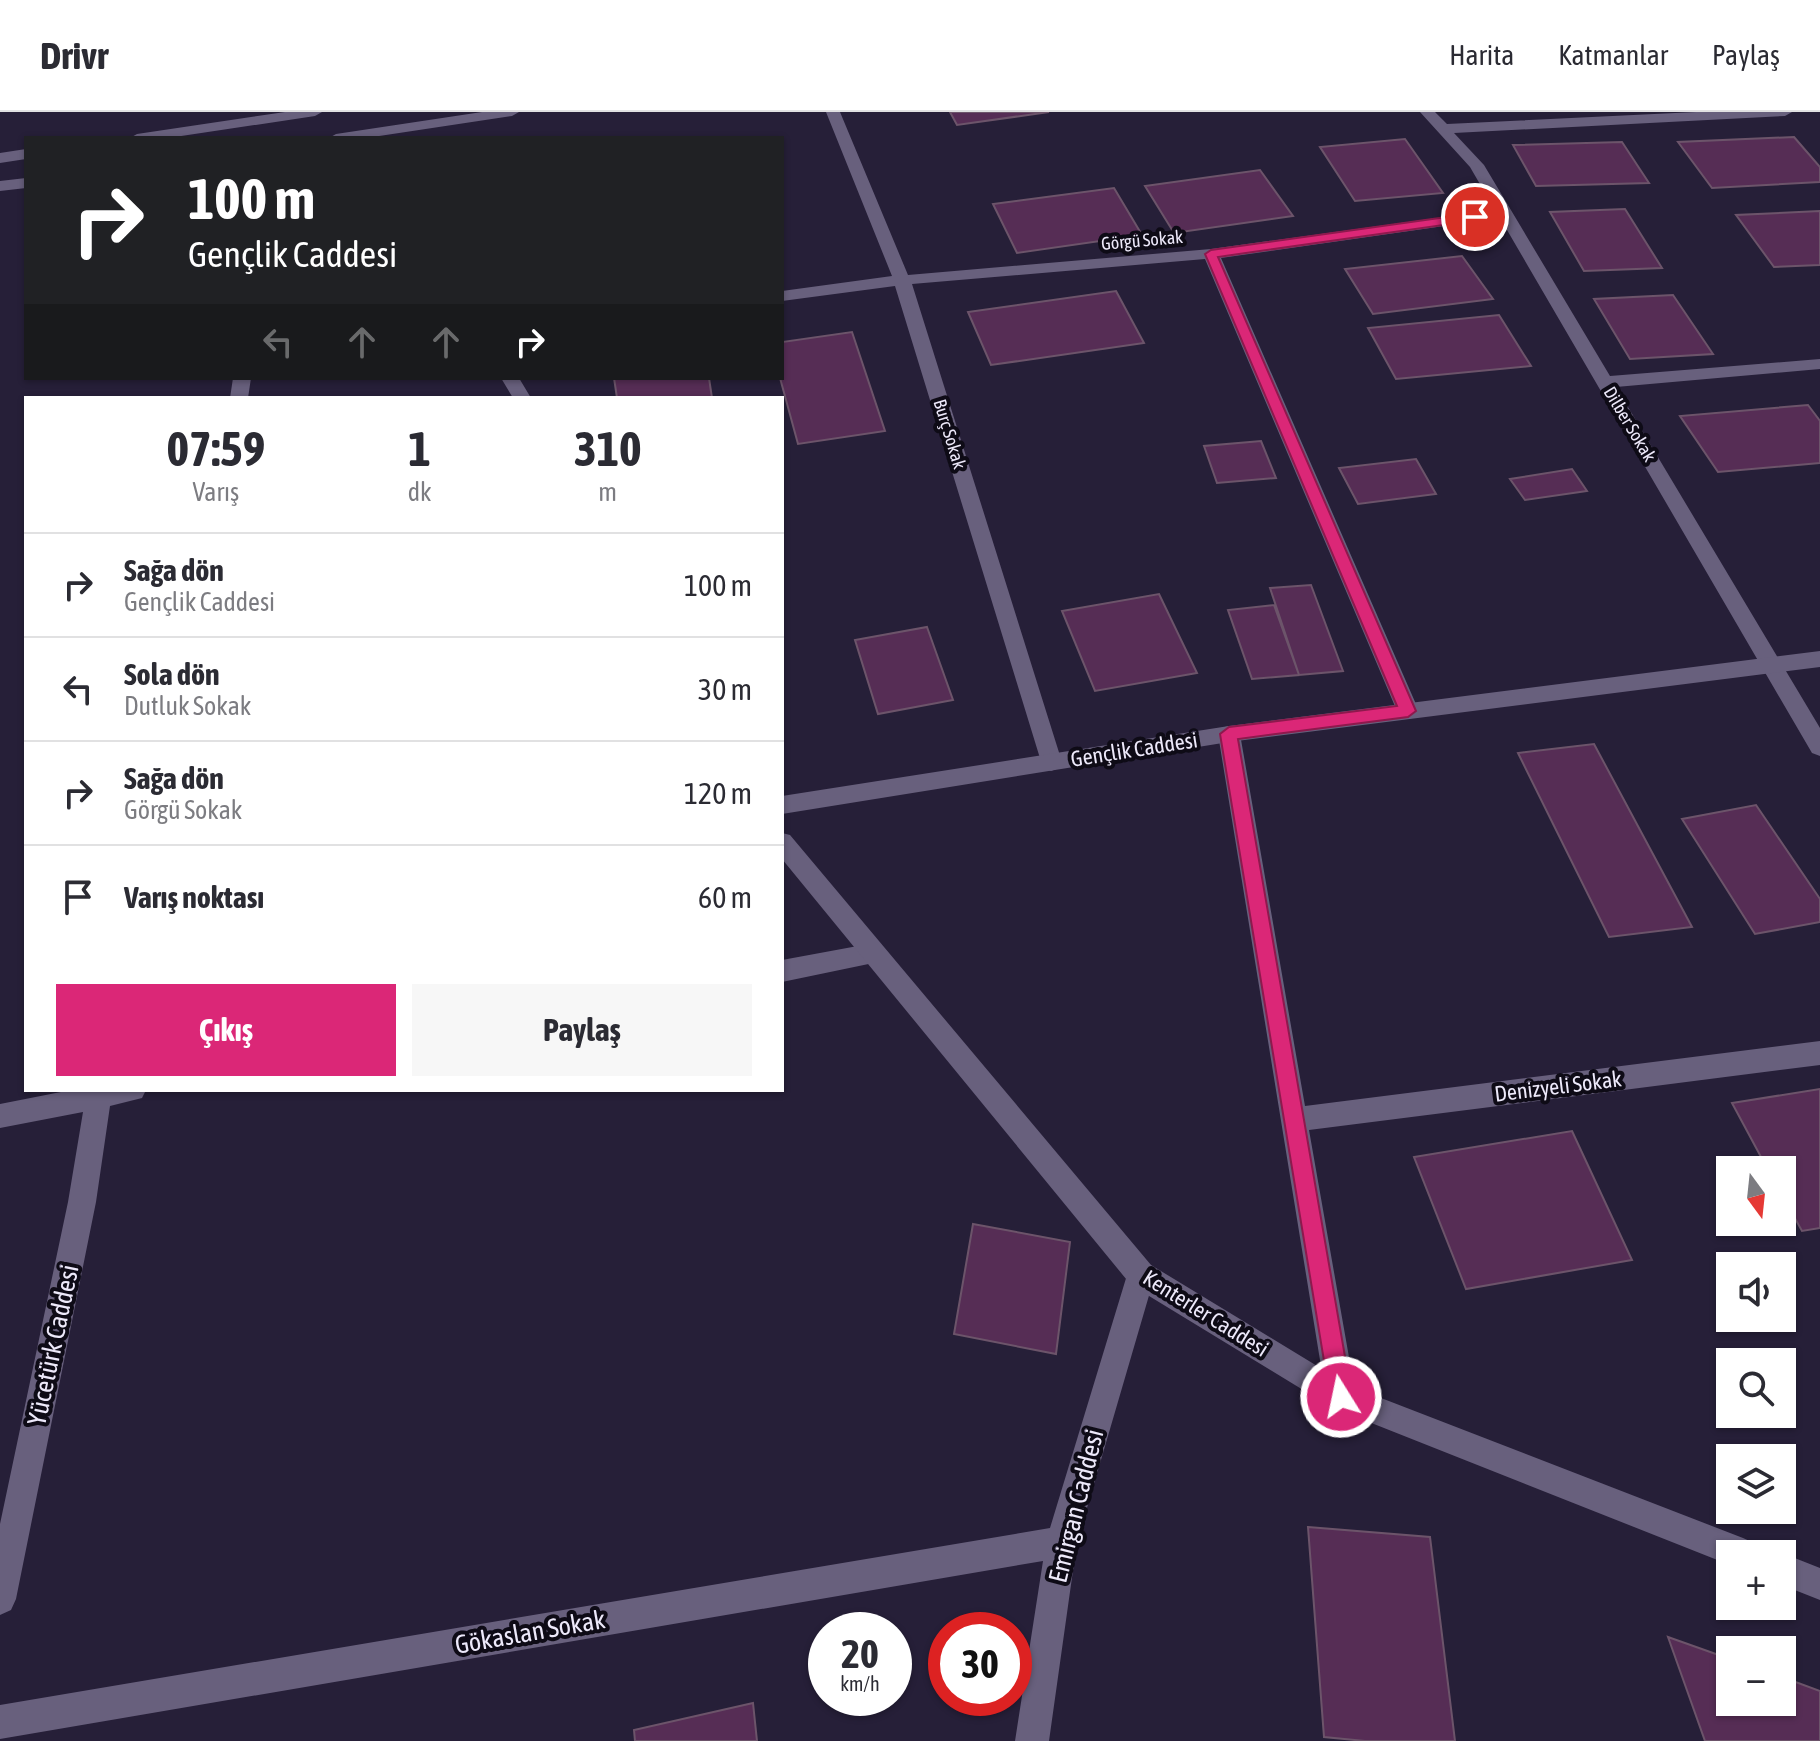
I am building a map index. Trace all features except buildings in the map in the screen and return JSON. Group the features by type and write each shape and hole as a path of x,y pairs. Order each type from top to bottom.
{"street":[{"path":"149,136 272,115 315,112"},
{"path":"350,136 512,112"},
{"name":"Burç Sokak","path":"833,112 902,280 1051,762"},
{"name":"Dilber Sokak","path":"1427,112 1476,165 1820,747"},
{"path":"1443,129 1785,112"},
{"path":"270,136 272,115"},
{"path":"0,158 24,154"},
{"path":"0,186 24,183"},
{"name":"Görgü Sokak","path":"784,296 902,280 1211,254 1505,213"},
{"path":"1211,254 1408,711"},
{"path":"1605,382 1820,364"},
{"name":"Gençlik Caddesi","path":"784,805 1229,734 1820,659"},
{"path":"1229,734 1341,1397"},
{"name":"Kenterler Caddesi","path":"784,844 1141,1275 1341,1397 1716,1543"},
{"path":"784,971 874,954"},
{"name":"Denizyeli Sokak","path":"1295,1120 1820,1053"},
{"path":"0,1116 100,1093"},
{"name":"Yücetürk Caddesi","path":"0,1599 82,1202 100,1093"},
{"name":"Emirgan Caddesi","path":"1032,1741 1061,1542 1141,1275"},
{"name":"Gökaslan Sokak","path":"0,1722 1061,1542"},
{"path":"1796,1575 1820,1584"}],"route":[{"path":"1341,1397 1229,734 1408,711 1211,254 1475,217"}]}
